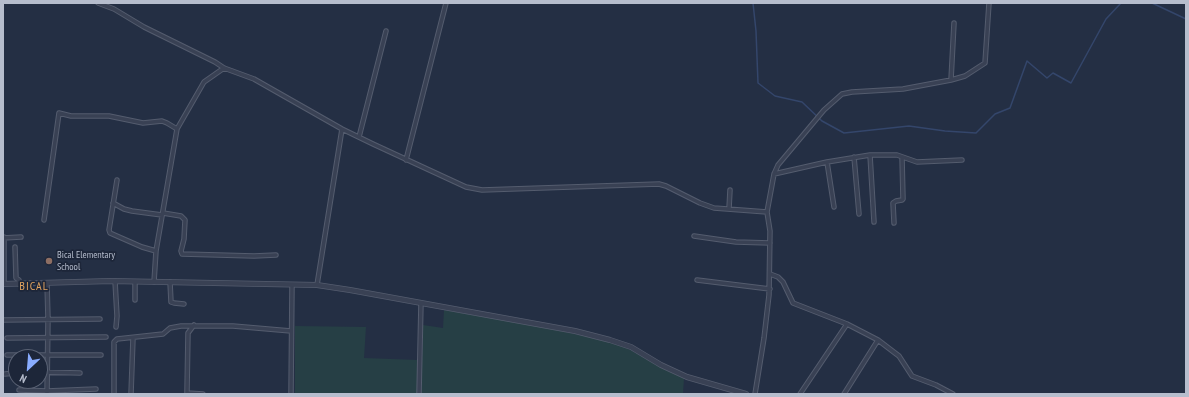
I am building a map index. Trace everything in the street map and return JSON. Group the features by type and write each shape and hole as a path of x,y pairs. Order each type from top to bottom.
{"street":[{"path":"98,3 114,9 144,27 215,62 224,68 254,79 342,129 449,180 473,189 659,184 707,206 768,212"},
{"path":"406,160 446,3"},
{"path":"755,394 770,289 768,212 774,174 781,160 824,110 842,94 904,90 951,80 965,76 985,63 989,3"},
{"path":"951,80 954,23"},
{"path":"359,137 386,31"},
{"path":"154,282 156,251 176,129 204,82 224,68"},
{"path":"44,220 59,114 71,116 109,116 143,123 162,121 176,129"},
{"path":"317,285 342,129"},
{"path":"870,155 874,222"},
{"path":"774,174 854,156 897,155 917,162 962,160"},
{"path":"854,156 859,214"},
{"path":"894,223 893,203 902,200 903,198 902,157"},
{"path":"827,162 834,207"},
{"path":"117,180 109,230 110,233 142,247 156,251"},
{"path":"729,209 730,190"},
{"path":"113,203 124,209 132,211 181,216 185,220 182,254 254,256 276,255"},
{"path":"694,236 736,242 770,243"},
{"path":"21,237 4,238 3,284 115,281 317,285 575,331 631,347 661,365 687,377 746,394"},
{"path":"15,247 16,278 19,280 19,284"},
{"path":"770,274 778,276 783,282 793,303 847,324 878,340 899,356 907,371 912,376 936,385 953,394"},
{"path":"697,280 770,289"},
{"path":"115,281 117,316 116,327"},
{"path":"135,282 135,300"},
{"path":"170,282 171,302 184,304"},
{"path":"47,283 47,349"},
{"path":"291,394 292,285"},
{"path":"419,394 421,303"},
{"path":"4,320 100,319"},
{"path":"800,394 847,324"},
{"path":"194,326 188,333 187,394 203,394"},
{"path":"114,394 115,340 163,334 174,327 233,326 292,331"},
{"path":"7,338 106,337"},
{"path":"132,394 133,338"},
{"path":"844,394 878,340"},
{"path":"48,355 101,355"},
{"path":"48,372 80,372"},
{"path":"19,390 47,392 96,388"}],"green space":[{"path":"444,310 529,324 611,342 625,347 668,371 684,378 683,394 421,394 423,325 443,328"},
{"path":"295,326 366,327 364,358 418,360 417,394 295,394"}],"waterway":[{"path":"753,3 756,31 758,83 775,96 802,102 822,121 844,133 909,126 945,131 976,133 995,114 1010,108 1027,61 1047,78 1053,73 1071,83 1106,19 1121,3"},
{"path":"1152,3 1186,19"}],"place":[{"name":"Bical Elementary School","path":"49,261"}],"district":[{"name":"BICAL","path":"34,287"}]}
